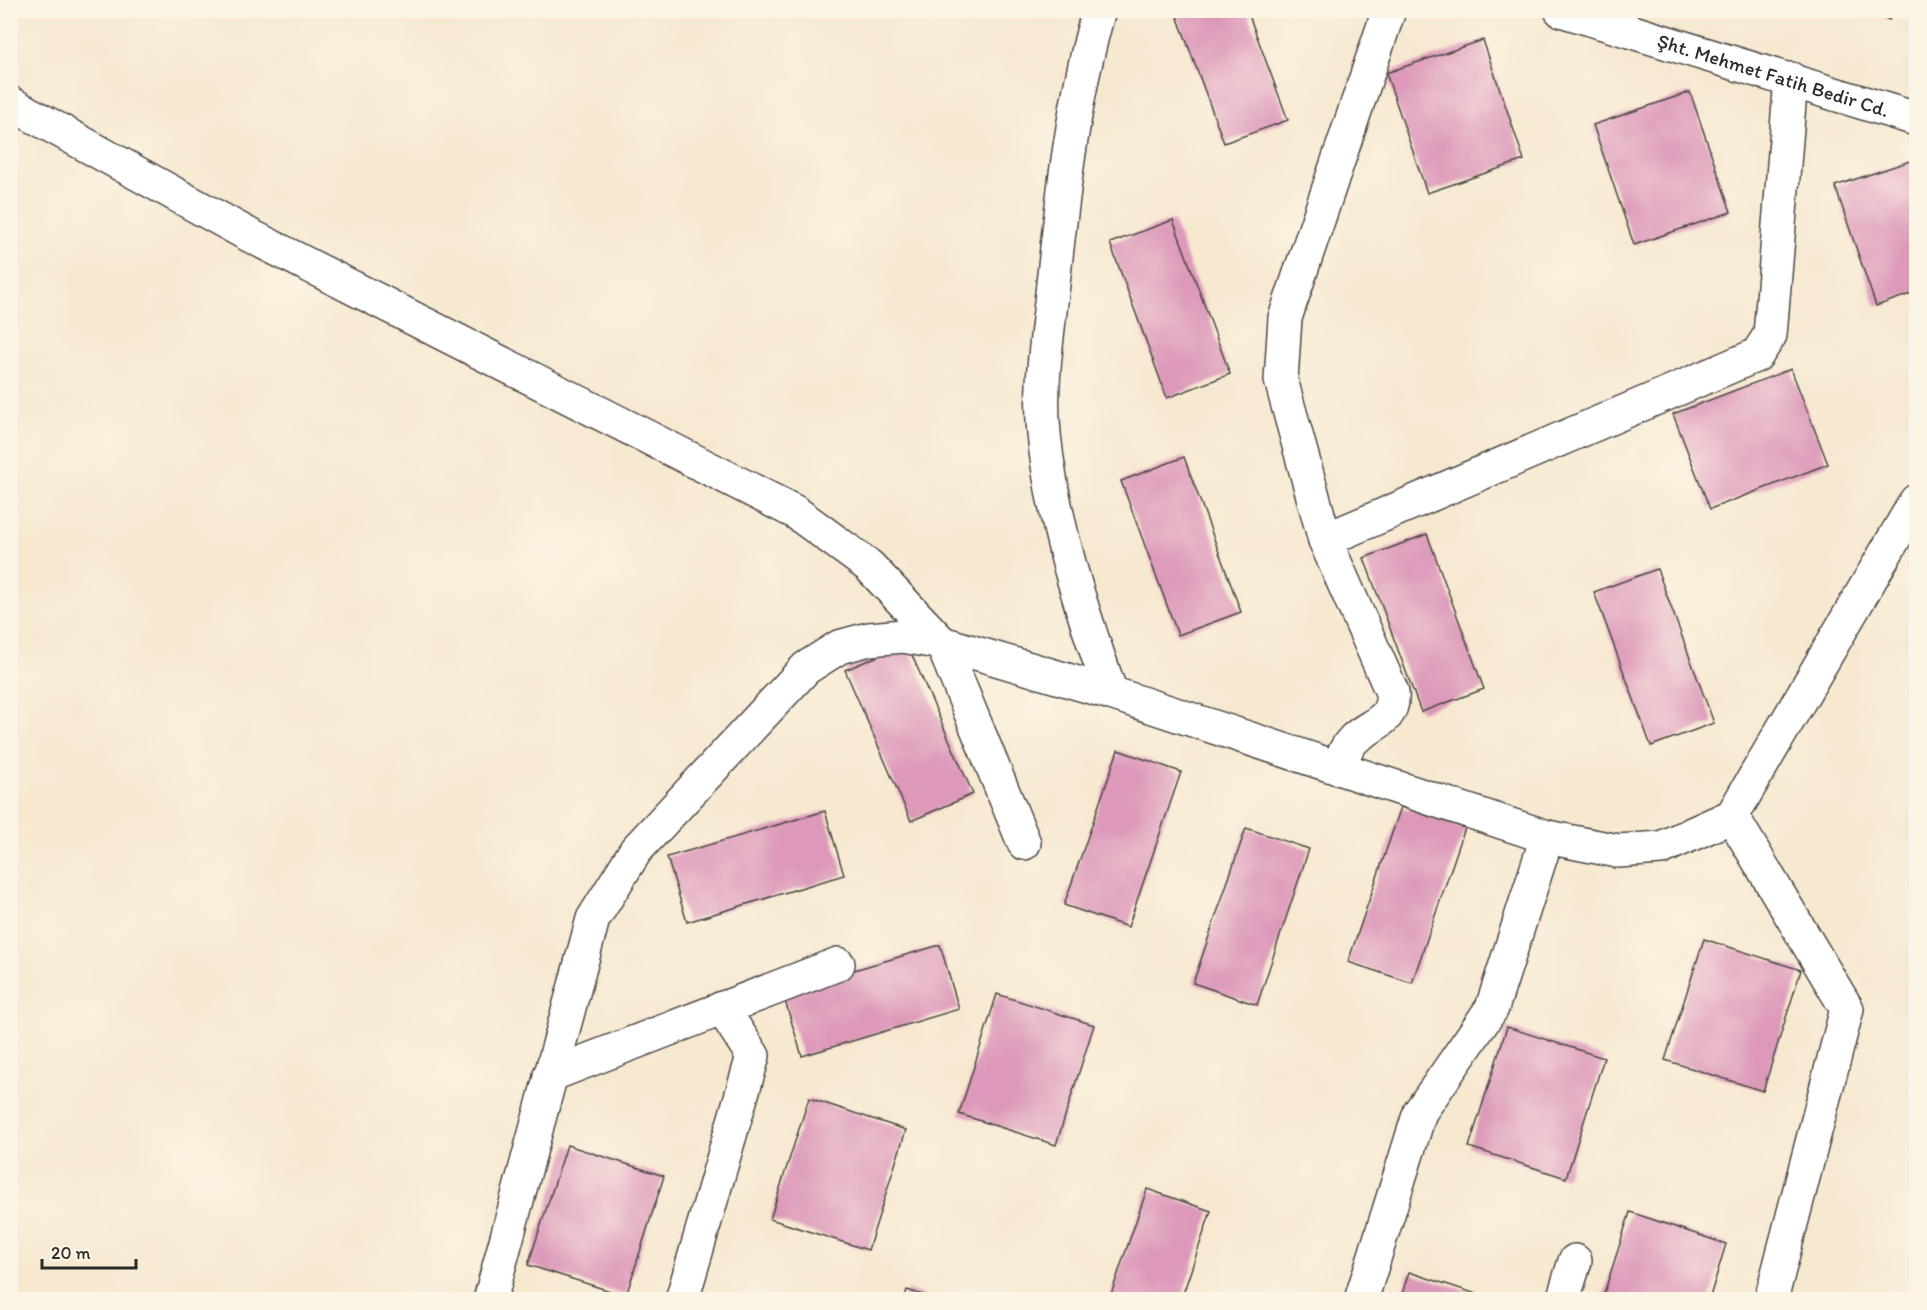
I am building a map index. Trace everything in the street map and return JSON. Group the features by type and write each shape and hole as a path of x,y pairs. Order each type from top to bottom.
{"street":[{"path":"1099,10 1084,63 1067,162 1046,356 1044,432 1058,517 1078,596 1111,693"},
{"path":"1338,768 1346,748 1361,733 1383,721 1391,710 1392,692 1326,540 1281,380 1285,318 1389,10"},
{"name":"Şht. Mehmet Fatih Bedir Cd.","path":"1561,10 1917,119"},
{"path":"1326,540 1757,355 1770,334 1791,79"},
{"path":"14,99 249,235 795,512 869,566 942,643 1024,843"},
{"path":"490,1299 593,919 636,850 806,668 839,647 869,639 903,636 942,643 1111,693 1547,837 1618,851 1661,848 1732,816 1917,501"},
{"path":"1732,816 1847,1009 1771,1299"},
{"path":"1361,1299 1420,1112 1492,1008 1547,837"},
{"path":"550,1075 838,964"},
{"path":"682,1299 753,1056 722,1008"},
{"path":"1563,1299 1575,1261"}],"building":[{"path":"1175,10 1247,10 1288,120 1224,143"},
{"path":"1872,10 1894,10 1889,20"},
{"path":"1483,40 1524,160 1427,193 1386,73"},
{"path":"1690,92 1731,212 1634,245 1593,125"},
{"path":"1916,159 1916,292 1876,306 1835,186"},
{"path":"1173,220 1230,374 1167,398 1110,243"},
{"path":"1791,369 1828,464 1710,509 1673,414"},
{"path":"1184,457 1241,612 1178,635 1121,481"},
{"path":"1427,534 1484,689 1421,712 1364,558"},
{"path":"1657,569 1714,723 1651,746 1594,592"},
{"path":"907,644 973,794 911,821 845,670"},
{"path":"1118,750 1181,772 1128,927 1064,905"},
{"path":"1401,807 1465,828 1412,983 1348,962"},
{"path":"825,811 844,875 687,922 667,857"},
{"path":"1246,828 1309,849 1257,1005 1193,983"},
{"path":"1704,939 1801,970 1763,1091 1665,1060"},
{"path":"940,945 959,1009 802,1056 782,991"},
{"path":"997,994 1094,1025 1056,1145 959,1114"},
{"path":"1507,1027 1604,1058 1566,1178 1469,1147"},
{"path":"809,1098 906,1130 868,1250 770,1219"},
{"path":"567,1145 664,1176 626,1296 528,1265"},
{"path":"1147,1189 1211,1211 1181,1300 1109,1300"},
{"path":"1630,1212 1726,1244 1709,1300 1602,1300"},
{"path":"1409,1272 1492,1299 1492,1300 1400,1300"},
{"path":"907,1290 936,1299 936,1300 904,1300"}]}
